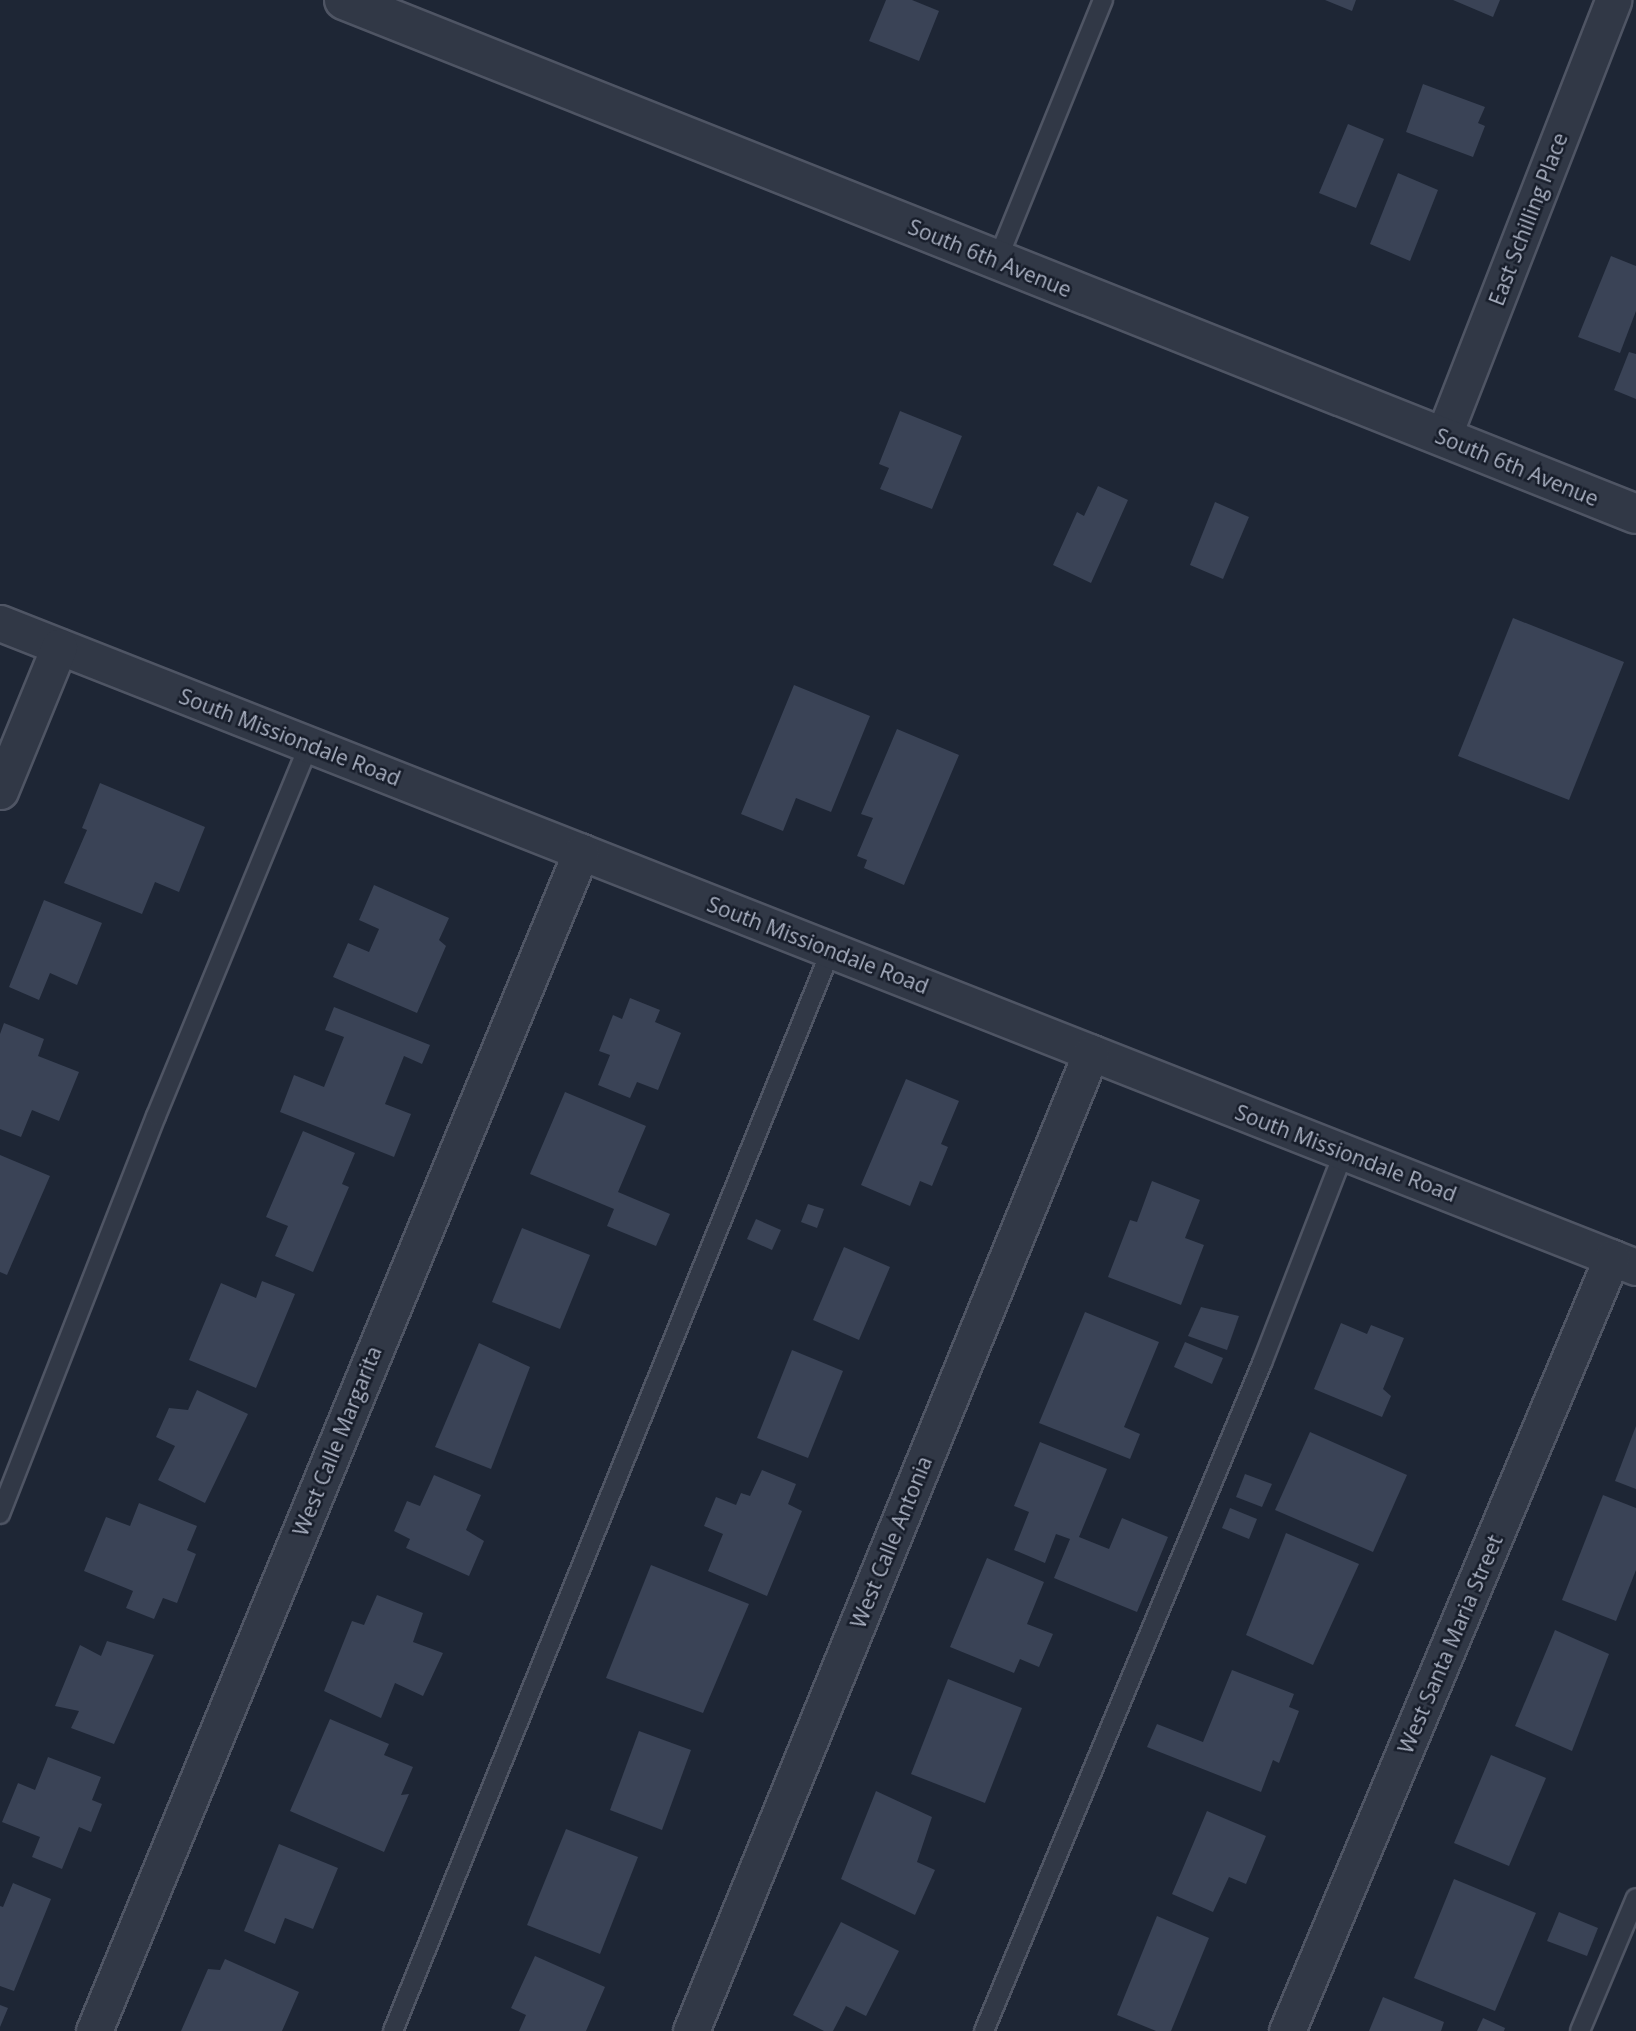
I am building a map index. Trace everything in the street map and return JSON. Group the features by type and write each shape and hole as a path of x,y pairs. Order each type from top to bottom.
{"street":[{"name":"East Schilling Place","path":"1443,438 1613,0"},
{"name":"South 6th Avenue","path":"355,2 997,261 1636,514"},
{"name":"South Missiondale Road","path":"0,623 1624,1262"},
{"path":"0,791 60,647"},
{"name":"West Calle Margarita","path":"94,2031 581,852"},
{"name":"West Calle Antonia","path":"691,2031 1091,1053"},
{"name":"West Santa Maria Street","path":"1287,2031 1624,1262"}],"lane":[{"path":"997,261 1103,0"},
{"path":"0,1514 156,1116 309,744"},
{"path":"393,2031 733,1199 831,950"},
{"path":"984,2031 1262,1363 1344,1152"},
{"path":"1580,2031 1636,1898"}],"building":[{"path":"886,0 912,0 939,11 919,61 869,41"},
{"path":"1325,0 1356,0 1352,11"},
{"path":"1453,0 1500,0 1493,17"},
{"path":"1423,84 1485,107 1478,123 1485,126 1473,157 1406,132"},
{"path":"1348,124 1384,139 1356,208 1319,193"},
{"path":"1398,173 1438,190 1410,261 1370,244"},
{"path":"1611,256 1636,266 1636,311 1620,353 1578,337"},
{"path":"1629,352 1636,354 1636,399 1614,390"},
{"path":"900,411 962,436 932,509 880,489 889,468 879,464"},
{"path":"1098,486 1128,500 1091,583 1053,565 1077,512 1084,516"},
{"path":"1215,502 1249,517 1223,579 1190,565"},
{"path":"1513,618 1624,662 1569,800 1458,756"},
{"path":"794,685 870,716 831,812 796,798 783,831 741,814"},
{"path":"897,729 959,755 904,885 864,868 867,860 857,856 873,818 861,814"},
{"path":"100,783 205,827 179,892 155,882 142,914 64,883 87,830 82,828"},
{"path":"374,885 449,918 439,940 446,946 417,1013 333,977 348,943 369,952 379,929 359,920"},
{"path":"44,900 102,923 77,985 50,973 39,1000 9,987"},
{"path":"630,998 660,1010 655,1022 681,1033 658,1090 637,1082 630,1098 598,1085 610,1055 599,1051 613,1015 622,1019"},
{"path":"334,1007 430,1045 422,1064 404,1056 385,1104 411,1114 394,1157 280,1112 294,1075 324,1087 344,1037 325,1030"},
{"path":"4,1023 44,1039 38,1056 79,1072 59,1121 32,1110 21,1137 0,1129 0,1034"},
{"path":"906,1079 959,1101 941,1144 948,1147 932,1186 920,1181 910,1206 861,1185"},
{"path":"565,1092 646,1126 618,1192 670,1214 656,1246 607,1226 614,1209 530,1174"},
{"path":"303,1131 355,1153 342,1184 349,1187 313,1272 275,1256 288,1226 266,1217"},
{"path":"0,1155 50,1176 7,1275 0,1272"},
{"path":"1152,1181 1200,1200 1185,1238 1204,1245 1181,1305 1108,1277 1130,1220 1137,1222"},
{"path":"808,1204 824,1209 817,1228 801,1222"},
{"path":"756,1219 781,1230 772,1250 747,1239"},
{"path":"522,1228 590,1255 560,1329 492,1302"},
{"path":"844,1247 890,1267 859,1340 813,1320"},
{"path":"262,1281 295,1294 256,1388 189,1360 221,1283 256,1298"},
{"path":"1201,1307 1239,1316 1227,1350 1188,1336"},
{"path":"1085,1312 1159,1342 1124,1427 1140,1434 1130,1459 1039,1423"},
{"path":"1341,1323 1367,1334 1371,1325 1404,1338 1383,1389 1391,1396 1382,1417 1314,1389"},
{"path":"1185,1342 1223,1358 1212,1384 1174,1367"},
{"path":"479,1343 530,1367 491,1469 435,1447"},
{"path":"792,1350 843,1371 808,1458 757,1438"},
{"path":"197,1390 248,1414 205,1503 158,1480 175,1446 156,1437 169,1408 188,1410"},
{"path":"1636,1426 1636,1489 1615,1481"},
{"path":"1310,1432 1407,1475 1373,1552 1275,1510"},
{"path":"1040,1442 1107,1469 1079,1537 1109,1549 1122,1518 1168,1537 1137,1612 1054,1578 1070,1539 1056,1534 1045,1563 1014,1550 1029,1512 1014,1506"},
{"path":"762,1470 796,1484 788,1504 802,1511 767,1596 708,1571 723,1534 704,1526 716,1497 736,1505 741,1493 750,1496"},
{"path":"1245,1474 1272,1484 1262,1507 1236,1497"},
{"path":"434,1475 481,1495 466,1530 484,1541 469,1576 406,1548 410,1539 394,1531 407,1501 420,1506"},
{"path":"1603,1495 1636,1508 1636,1570 1616,1621 1562,1600"},
{"path":"139,1503 197,1526 187,1550 196,1554 177,1603 163,1598 154,1619 126,1608 133,1591 84,1571 106,1517 130,1526"},
{"path":"1230,1508 1257,1519 1249,1539 1222,1528"},
{"path":"1286,1533 1359,1564 1313,1665 1246,1635"},
{"path":"987,1558 1044,1582 1027,1624 1053,1634 1039,1667 1020,1659 1014,1673 950,1647"},
{"path":"651,1565 749,1604 703,1713 606,1678"},
{"path":"377,1595 423,1613 413,1642 443,1653 423,1696 395,1683 381,1718 324,1691 352,1621 364,1625"},
{"path":"1555,1630 1609,1654 1572,1751 1515,1726"},
{"path":"107,1641 154,1655 114,1744 71,1728 79,1711 55,1706 80,1645 101,1656"},
{"path":"1232,1670 1294,1694 1289,1707 1299,1711 1279,1763 1273,1760 1261,1792 1147,1747 1157,1724 1203,1742"},
{"path":"948,1679 1022,1708 985,1803 911,1774"},
{"path":"330,1719 389,1744 384,1755 413,1767 401,1795 409,1794 384,1852 290,1811"},
{"path":"639,1731 691,1750 662,1830 610,1810"},
{"path":"1491,1755 1546,1778 1509,1866 1454,1843"},
{"path":"48,1757 101,1777 92,1800 102,1804 91,1832 79,1827 62,1869 32,1857 40,1837 2,1822 18,1783 35,1790"},
{"path":"876,1791 932,1817 917,1862 935,1870 915,1915 841,1879"},
{"path":"1207,1811 1266,1836 1246,1884 1229,1877 1213,1912 1172,1894"},
{"path":"566,1829 638,1857 600,1954 527,1925"},
{"path":"279,1844 338,1868 313,1929 285,1918 275,1944 244,1931"},
{"path":"1454,1879 1536,1913 1495,2011 1414,1978"},
{"path":"13,1883 51,1899 14,1991 0,1986 0,1906 3,1907"},
{"path":"1559,1912 1598,1928 1587,1956 1547,1941"},
{"path":"1157,1916 1209,1938 1171,2031 1156,2031 1117,2015"},
{"path":"841,1922 899,1951 866,2016 846,2006 833,2031 824,2031 793,2015"},
{"path":"535,1956 605,1987 586,2031 519,2031 526,2015 511,2008"},
{"path":"225,1959 299,1992 282,2031 181,2031 208,1969 220,1970"},
{"path":"1383,1997 1444,2022 1441,2031 1369,2031"},
{"path":"0,2005 8,2008 0,2027"},
{"path":"1483,2018 1505,2028 1504,2031 1477,2031"}]}
